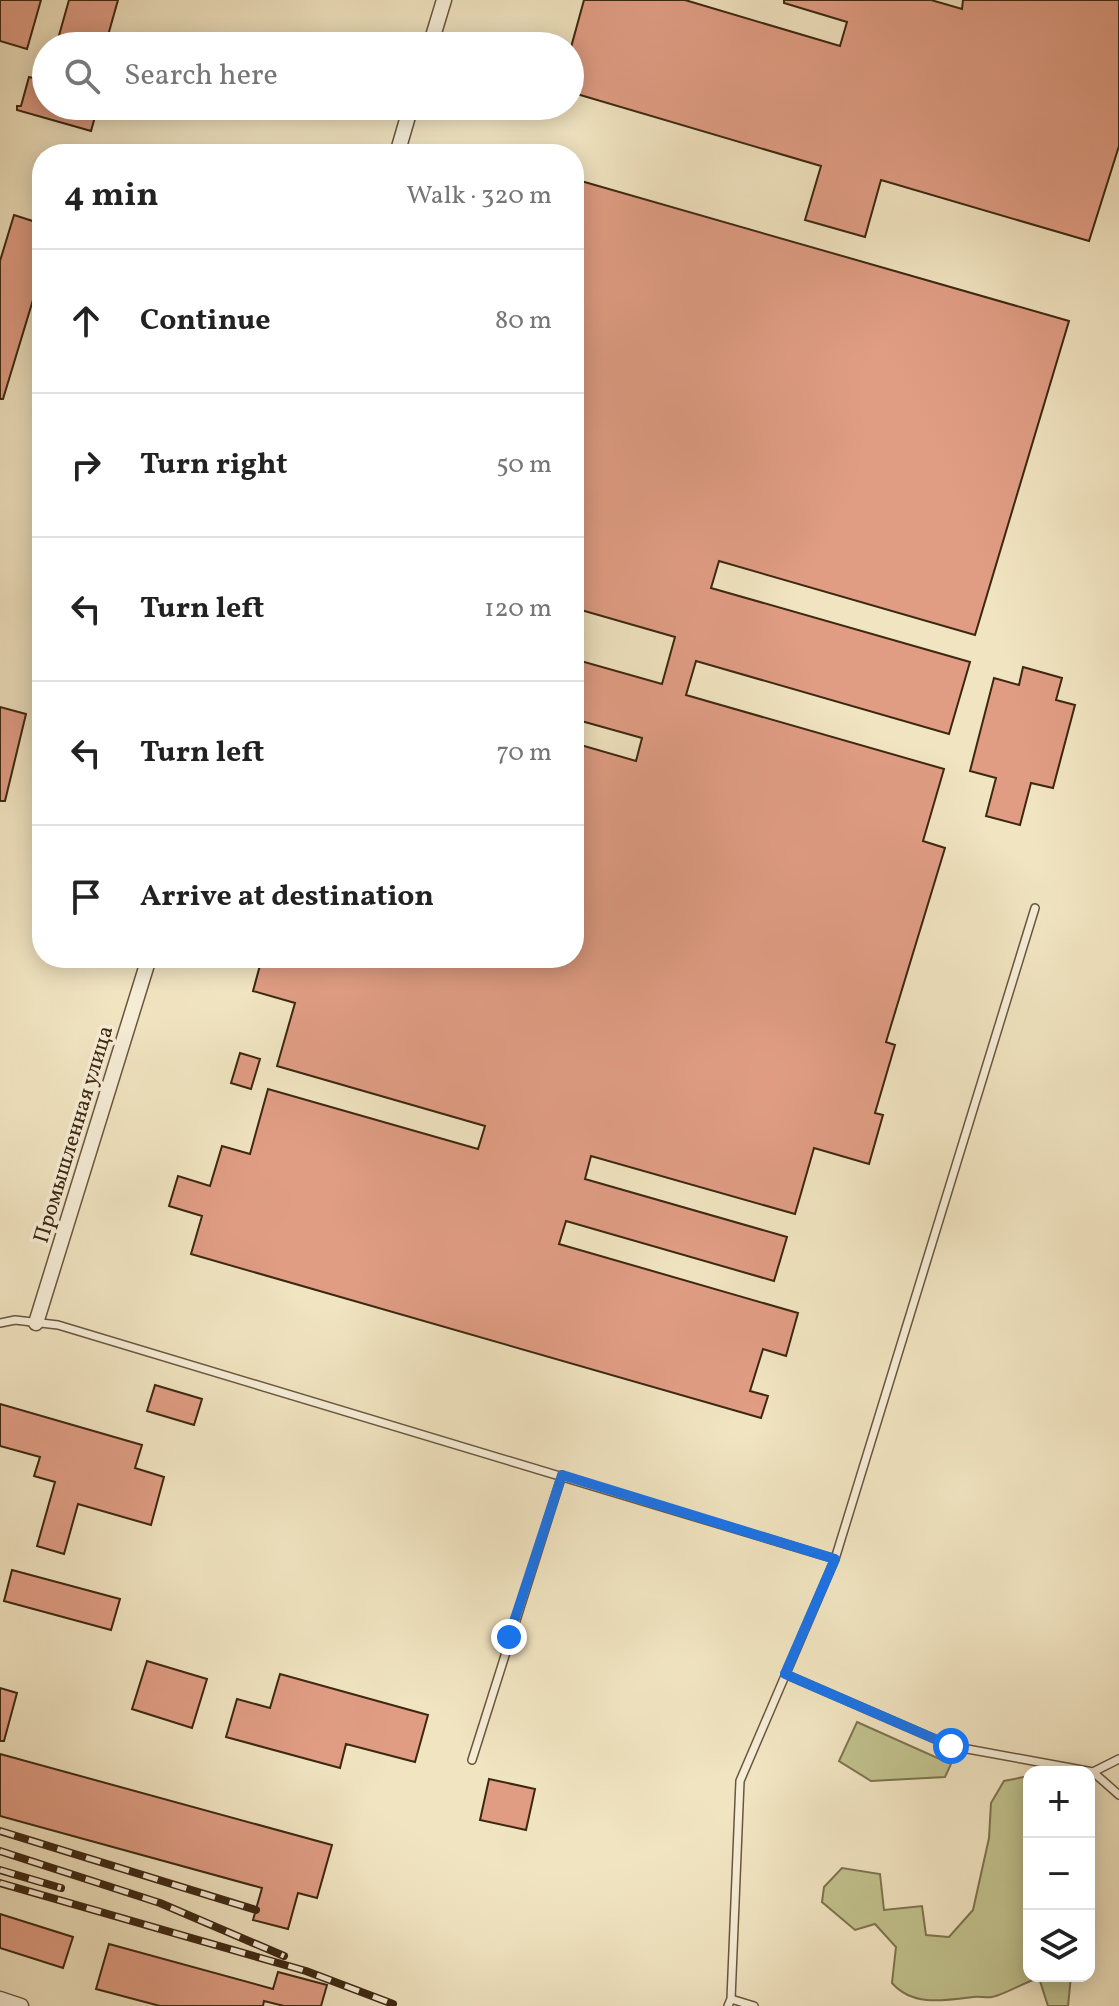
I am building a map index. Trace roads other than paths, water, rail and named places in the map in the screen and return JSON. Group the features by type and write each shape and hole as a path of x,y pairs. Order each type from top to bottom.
{"street":[{"path":"434,32 444,0"},
{"path":"400,144 407,120"},
{"name":"Промышленная улица","path":"36,1323 146,968"},
{"path":"0,1999 21,2006"}],"lane":[{"path":"754,2006 729,2002 740,1781 835,1559 1035,908"},
{"path":"0,1323 15,1320 58,1325 835,1559"},
{"path":"472,1760 562,1475"},
{"path":"785,1674 951,1746 1060,1766"},
{"path":"1095,1771 1119,1759"},
{"path":"1095,1774 1119,1795"}],"railway":[{"path":"0,1831 256,1910"},
{"path":"0,1851 160,1903 284,1956"},
{"path":"0,1870 61,1888"},
{"path":"0,1883 306,1971 393,2004"}]}
